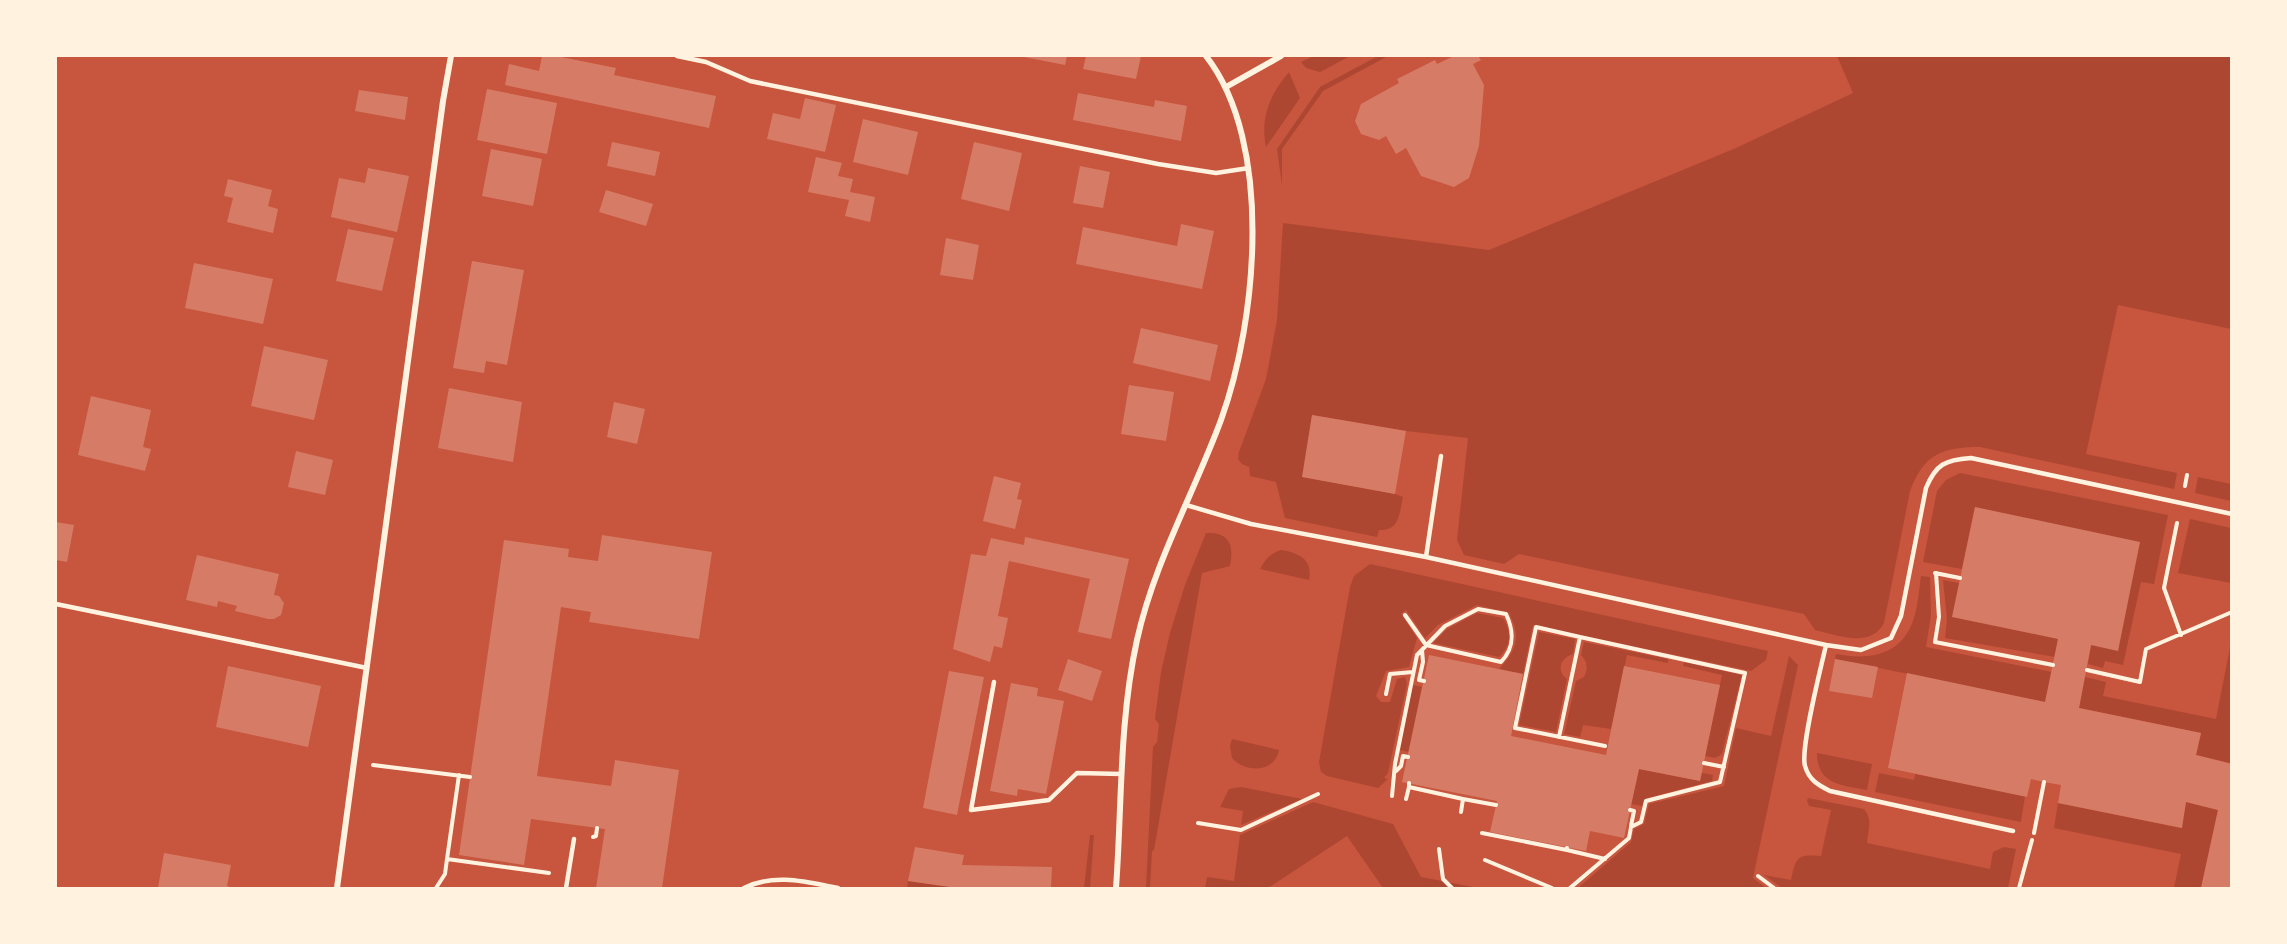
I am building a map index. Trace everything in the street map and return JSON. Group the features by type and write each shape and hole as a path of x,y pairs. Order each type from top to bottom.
{"street":[{"path":"337,888 443,101 451,56"},
{"path":"1116,888 1125,716 1137,639 1149,597 1221,421 1239,355 1250,266 1252,213 1249,168 1240,127 1226,87 1206,56"},
{"path":"1226,87 1281,56"}],"lane":[{"path":"677,56 706,62 750,81 1158,164 1216,173 1249,168"},
{"path":"1426,557 1441,456"},
{"path":"1186,505 1251,524 1426,557 1826,645 1861,650 1891,638 1902,616 1926,488 1931,476 1941,465 1954,459 1971,458 2232,514"},
{"path":"56,604 367,668"},
{"path":"1826,645 1805,746 1804,765 1813,783 1830,791 2013,831"},
{"path":"994,682 971,810 1049,800 1077,773 1122,774"},
{"path":"566,888 573,839"},
{"path":"744,888 772,880 803,881 838,888"}],"path":[{"path":"2181,503 2164,588 2181,635"},
{"path":"1911,567 1960,578"},
{"path":"1936,573 1939,617 1935,642 2053,665"},
{"path":"1392,796 1417,655 1426,645 1445,626 1478,609 1506,614 1512,629 1512,645 1501,662 1426,645 1405,615"},
{"path":"2087,670 2139,682 2146,649 2232,612"},
{"path":"1605,746 1515,728 1536,627 1744,673 1720,782 1646,801 1641,822 1631,826"},
{"path":"1559,737 1580,637"},
{"path":"1422,650 1423,662 1419,680 1424,681"},
{"path":"1386,694 1390,674 1413,672"},
{"path":"1395,772 1401,766 1403,756 1408,757"},
{"path":"354,763 470,777"},
{"path":"1704,763 1724,767"},
{"path":"436,888 445,874 459,775"},
{"path":"2019,888 2038,818 2044,782"},
{"path":"1406,799 1409,785 1496,805"},
{"path":"1198,823 1241,831 1318,794"},
{"path":"1461,812 1463,799"},
{"path":"1570,888 1629,838 1634,811 1630,810"},
{"path":"1482,833 1567,849 1605,859"},
{"path":"1439,849 1443,879 1452,888"},
{"path":"447,859 568,876"},
{"path":"1485,860 1552,888"},
{"path":"1758,876 1774,888"}],"shaded area":[{"path":"1314,56 1350,56 1320,72 1306,68 1301,62"},
{"path":"1378,56 1388,56 1323,91 1282,149 1282,185 1277,149 1320,87"},
{"path":"1837,56 2231,56 2231,329 2118,305 2086,454 2177,473 2174,489 1980,447 1955,449 1936,455 1928,461 1915,478 1910,491 1884,623 1870,636 1852,638 1815,630 1804,614 1519,554 1504,564 1464,555 1457,540 1468,438 1406,431 1312,415 1303,477 1403,497 1395,524 1386,530 1379,530 1377,537 1285,518 1276,482 1250,476 1249,467 1238,459 1266,379 1277,320 1283,223 1489,250 1736,148 1853,93"},
{"path":"1289,72 1300,98 1266,147 1264,126 1268,107"},
{"path":"1960,473 2168,515 2154,584 2141,582 2123,665 2105,661 2103,668 2088,664 2091,645 1975,507 1962,569 1923,562 1937,491 1946,480"},
{"path":"2198,477 2231,484 2231,501 2195,493"},
{"path":"2190,519 2231,528 2231,583 2178,573"},
{"path":"1206,533 1220,535 1228,541 1231,552 1230,566 1202,573 1152,851 1150,888 1146,888 1153,747 1157,742 1159,724 1155,719 1161,672 1185,585"},
{"path":"1281,550 1299,555 1307,562 1309,580 1260,569 1269,557"},
{"path":"1370,564 1768,651 1766,660 1751,671 1533,625 1523,674 1499,669 1510,656 1515,643 1515,629 1509,613 1477,605 1438,625 1425,638 1406,610 1401,614 1417,638 1409,667 1386,671 1376,696 1381,702 1390,702 1397,679 1405,677 1407,684 1388,773 1384,778 1388,779 1378,788 1327,776 1321,772 1319,762 1350,587 1354,576"},
{"path":"1921,576 1930,577 1931,615 1926,647 2052,672 2045,702 1835,659 1836,654 1871,656 1891,649 1900,642 1913,621"},
{"path":"1943,580 1959,583 2058,639 2055,657 1945,638 1947,619"},
{"path":"1477,613 1503,618 1506,623 1509,634 1508,644 1499,657 1433,643 1447,629"},
{"path":"1539,632 1575,639 1573,654 1565,658 1561,665 1561,672 1567,679 1556,732 1519,725"},
{"path":"1584,642 1668,659 1668,663 1627,655 1611,729 1583,725 1580,737 1564,734 1576,681 1584,677 1586,671 1587,666 1581,655"},
{"path":"2231,642 2230,763 2196,755 2201,733 2079,708 2085,677 2106,682 2103,696 2216,719"},
{"path":"1789,656 1798,665 1753,878 1766,888 1578,888 1631,842 1634,829 1644,824 1649,804 1724,786 1736,728 1771,736"},
{"path":"1684,662 1742,675 1722,754 1715,758 1705,756 1722,675 1683,666"},
{"path":"1413,685 1422,687 1409,752 1400,750"},
{"path":"1232,739 1279,750 1276,758 1266,767 1252,768 1232,758 1230,746"},
{"path":"1817,753 1872,764 1867,790 1840,785 1826,777 1818,764"},
{"path":"1639,769 1700,781 1702,773 1713,775 1712,781 1644,799 1642,806 1631,804"},
{"path":"1879,773 1914,780 1915,774 2025,796 2021,822 1875,792"},
{"path":"1241,787 1302,799 1241,825 1243,811 1220,807 1229,789"},
{"path":"1808,798 1864,809 1869,821 1867,843 1990,869 1993,852 2004,847 2016,849 2008,888 1782,888 1764,875 1791,880 1794,866 1799,859 1807,856 1821,856 1831,810 1809,806"},
{"path":"1313,802 1393,824 1421,877 1478,888 1383,888 1347,836 1268,888 1205,888 1207,877 1234,881 1240,835"},
{"path":"2186,802 2218,810 2201,888 2174,888 2181,854 2054,828 2058,803 2181,828"},
{"path":"1090,835 1094,835 1090,888 1084,888"},
{"path":"908,881 958,888 907,888"}],"building":[{"path":"542,56 556,56 616,68 614,75 716,96 709,128 505,85 509,64 539,71"},
{"path":"1024,56 1067,56 1065,65"},
{"path":"1086,56 1141,56 1136,79 1083,69"},
{"path":"1454,56 1478,56 1481,60 1473,64 1484,85 1479,146 1469,178 1454,187 1421,176 1406,148 1396,154 1386,136 1379,140 1361,134 1355,121 1361,104 1399,83 1397,79 1435,60 1437,64"},
{"path":"487,89 557,103 547,154 477,140"},
{"path":"359,90 408,97 405,120 355,111"},
{"path":"1078,93 1154,107 1155,100 1187,106 1181,141 1073,120"},
{"path":"805,98 836,105 825,152 767,139 773,113 800,119"},
{"path":"863,119 918,132 908,175 853,162"},
{"path":"612,142 660,152 655,176 607,166"},
{"path":"974,142 1022,153 1009,211 961,199"},
{"path":"491,149 542,159 533,206 482,196"},
{"path":"816,157 842,163 838,176 853,179 850,192 875,197 870,222 845,216 849,200 808,192"},
{"path":"1080,166 1110,172 1103,208 1073,203"},
{"path":"368,168 409,176 397,232 331,217 339,178 365,183"},
{"path":"228,179 272,190 268,206 278,209 273,233 227,222 233,198 224,196"},
{"path":"606,190 653,204 646,226 599,212"},
{"path":"1181,224 1214,231 1202,289 1076,264 1083,227 1177,246"},
{"path":"348,229 394,238 382,291 336,281"},
{"path":"946,238 979,245 973,280 940,275"},
{"path":"472,261 524,270 507,365 486,361 484,373 453,368"},
{"path":"194,263 273,279 263,324 185,308"},
{"path":"1141,328 1218,345 1210,381 1133,363"},
{"path":"264,346 328,360 314,420 251,406"},
{"path":"1129,385 1174,392 1166,441 1121,434"},
{"path":"449,388 522,402 513,462 438,448"},
{"path":"91,396 151,410 143,447 151,449 145,471 78,455"},
{"path":"614,402 645,409 637,444 607,437"},
{"path":"1312,415 1406,431 1395,494 1302,477"},
{"path":"296,451 333,460 325,495 288,487"},
{"path":"994,476 1021,483 1017,499 1022,500 1015,529 983,521"},
{"path":"1975,507 2140,542 2118,651 2091,645 2079,708 2201,733 2196,755 2232,764 2232,888 2201,888 2218,810 2186,802 2182,828 2058,803 2061,785 2031,779 2027,797 1888,768 1907,673 2045,702 2058,639 1952,617"},
{"path":"56,522 74,525 67,562 56,560"},
{"path":"602,535 712,552 699,639 589,622 591,612 561,607 537,776 611,786 615,760 679,770 662,888 596,888 605,829 531,819 524,865 459,855 504,540 569,549 568,557 598,561"},
{"path":"1025,537 1129,559 1111,639 1078,632 1090,579 1009,561 998,616 1008,618 1002,648 994,646 990,662 953,649 971,554 986,556 991,538 1024,545"},
{"path":"197,555 279,574 274,595 279,596 284,603 281,615 268,619 235,611 237,606 218,601 217,607 186,600"},
{"path":"1429,655 1523,674 1511,736 1606,755 1624,666 1720,685 1700,781 1639,769 1624,838 1590,831 1586,851 1490,832 1497,801 1402,782"},
{"path":"1068,659 1102,671 1092,701 1058,690"},
{"path":"1835,659 1878,667 1872,698 1829,691"},
{"path":"228,666 321,686 308,747 216,727"},
{"path":"949,671 984,677 957,815 923,808"},
{"path":"1011,683 1038,688 1037,696 1064,701 1046,794 1018,789 1017,796 990,791"},
{"path":"915,847 964,855 962,865 1052,867 1051,888 957,888 908,881"},
{"path":"164,853 231,865 227,886 234,888 158,888"}]}
